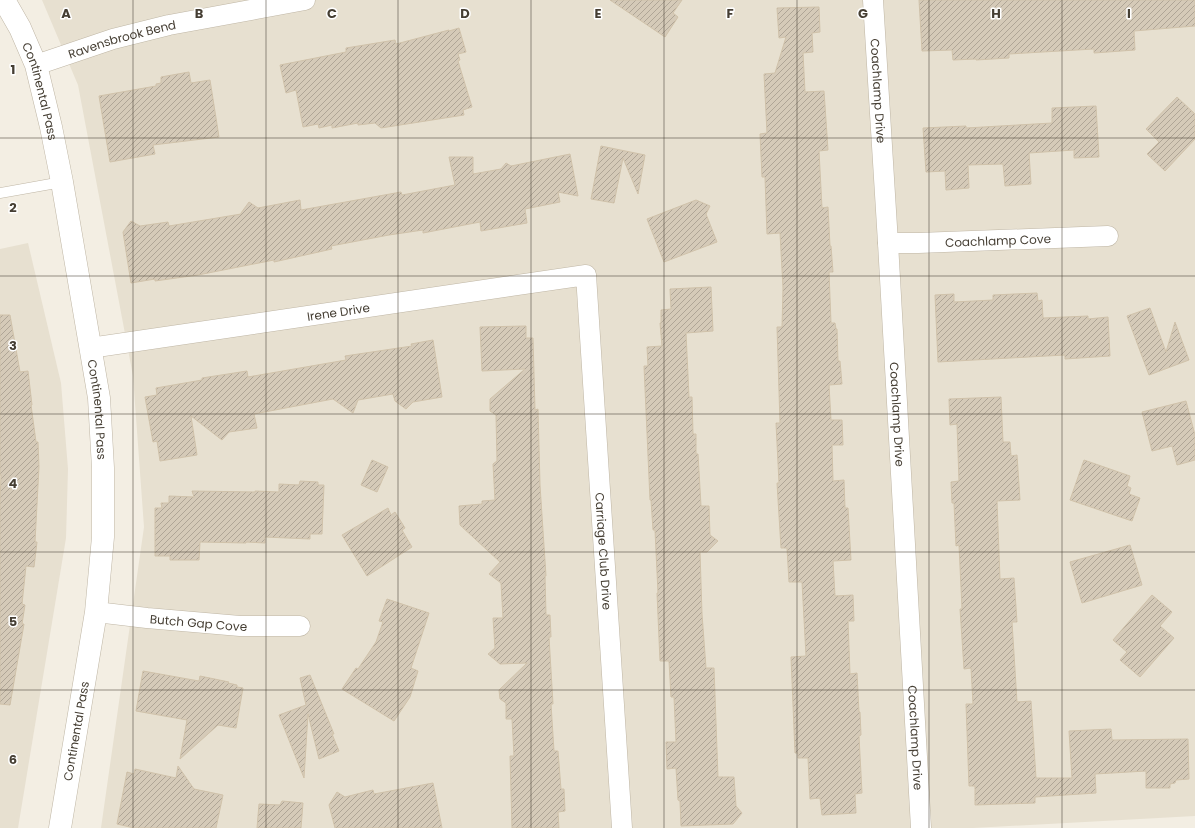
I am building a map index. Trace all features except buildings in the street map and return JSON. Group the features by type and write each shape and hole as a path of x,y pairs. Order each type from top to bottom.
{"street":[{"name":"Continental Pass","path":"4,0 20,28 36,65 51,127 62,182 99,398 103,468 103,537 96,612 60,828"},
{"name":"Ravensbrook Bend","path":"36,65 113,39 169,25 305,0"},
{"name":"Coachlamp Drive","path":"873,0 921,828"},
{"name":"Coachlamp Cove","path":"888,243 1108,236"},
{"name":"Irene Drive","path":"90,348 586,275"},
{"name":"Carriage Club Drive","path":"586,275 622,828"},
{"name":"Butch Gap Cove","path":"96,612 240,626 300,626"}],"lane":[{"path":"0,193 62,182"}],"shaded area":[{"path":"42,0 1195,0 1195,816 973,828 101,828 144,527 133,376 78,85"},
{"path":"28,243 61,383 68,469 66,538 18,828 0,828 0,249"}]}
